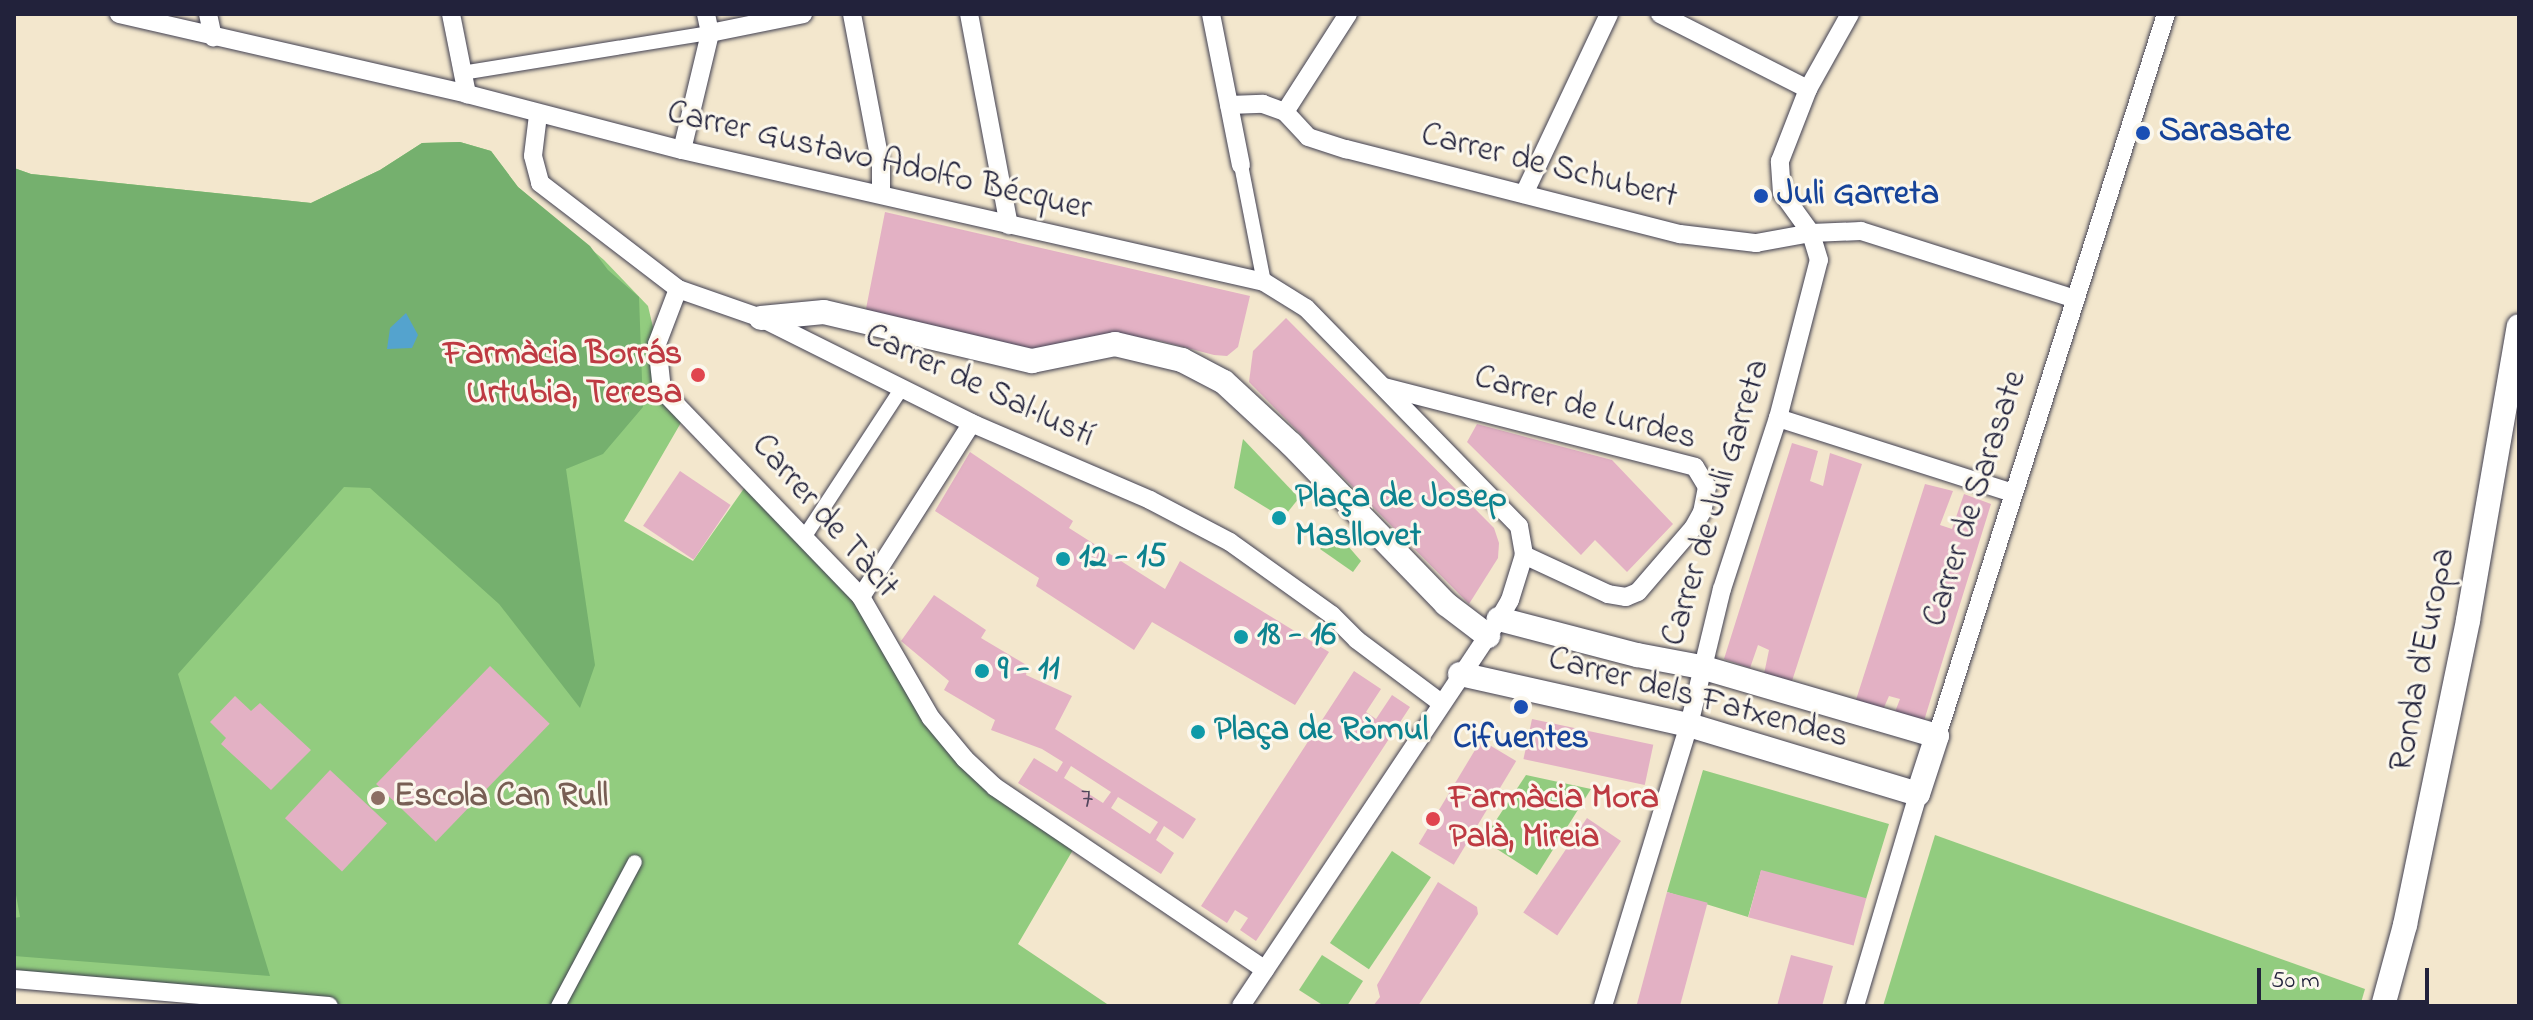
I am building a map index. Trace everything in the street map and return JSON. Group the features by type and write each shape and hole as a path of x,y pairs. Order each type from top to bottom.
{"street":[{"name":"Carrer Gustavo Adolfo Bécquer","path":"119,14 467,94 538,115 682,150 1264,282 1306,308 1519,526 1524,549"},
{"path":"208,14 213,37"},
{"path":"451,14 467,94"},
{"path":"462,73 708,23 803,14"},
{"path":"852,14 881,166 881,193"},
{"path":"969,14 1009,225"},
{"path":"1211,14 1264,282"},
{"path":"1229,105 1263,104 1285,112 1348,14"},
{"path":"1524,194 1609,14"},
{"path":"1660,14 1808,89 1850,14"},
{"name":"Carrer de Sarasate","path":"1855,1006 1918,794 2166,14"},
{"path":"682,150 708,23"},
{"name":"Carrer de Juli Garreta","path":"1603,1006 1689,725 1726,575 1778,418 1819,260 1811,233 1782,193 1780,161 1808,89"},
{"name":"Carrer de Schubert","path":"1285,112 1308,137 1680,234 1756,243 1811,233 1861,231 2075,299"},
{"name":"Carrer de Sal·lustí","path":"538,115 533,156 540,183 678,289 761,318 972,423 1150,500 1230,542 1332,615 1357,640 1440,702"},
{"name":"Carrer de Tàcit","path":"678,289 657,344 662,390 861,597 931,718 975,769 995,787 1265,970"},
{"path":"761,318 824,312 1032,361 1115,344 1182,360 1224,382 1291,444 1446,604 1493,628"},
{"name":"Ronda d'Europa","path":"2383,1006 2405,925 2468,620 2519,326"},
{"name":"Carrer de Lurdes","path":"1381,386 1695,467 1707,487 1702,512 1693,528 1638,592 1626,597 1608,594 1524,549"},
{"path":"805,536 902,388"},
{"path":"1778,418 2013,493"},
{"path":"861,597 972,423"},
{"path":"1241,1006 1440,702 1493,628 1510,600 1524,549"},
{"name":"Carrer dels Fatxendes","path":"1493,628 1701,667 1937,736"},
{"name":"Carrer dels Fatxendes","path":"1460,674 1689,725 1918,794"},
{"path":"558,1006 635,862"},
{"path":"14,979 329,1006"}],"green space":[{"path":"460,142 491,151 518,187 604,260 648,306 657,344 657,361 686,414 624,521 693,561 745,487 861,597 965,759 1077,843 1018,944 1110,1006 329,1006 14,979 14,168 31,174 311,203 380,170 422,143"},
{"path":"460,142 491,151 518,187 590,246 608,270 639,297 643,407 603,454 566,469 595,665 580,708 499,604 370,488 344,487 178,674 270,976 14,956 14,918 20,917 14,884 14,168 31,174 311,203 380,170 422,143"},
{"path":"1243,439 1299,498 1283,518 1234,488"},
{"path":"1334,530 1361,561 1353,572 1320,549"},
{"path":"1703,770 1889,824 1866,899 1761,871 1748,917 1667,892"},
{"path":"1526,775 1591,789 1537,875 1483,840"},
{"path":"1935,835 2365,989 2360,1006 1883,1006"},
{"path":"1392,851 1431,877 1369,969 1330,943"},
{"path":"1322,955 1363,981 1347,1006 1324,1006 1299,990"}],"water":[{"path":"406,313 418,335 412,348 387,349 390,328"}],"building":[{"path":"885,212 1250,296 1238,347 1227,356 1214,355 1157,340 1117,336 1024,352 865,314"},
{"path":"1286,318 1494,528 1499,543 1498,558 1469,604 1249,382 1253,351"},
{"path":"1477,424 1612,460 1673,524 1627,572 1595,540 1581,555 1467,442"},
{"path":"1792,443 1818,451 1810,481 1823,486 1830,453 1862,464 1792,681 1764,674 1769,650 1758,645 1750,668 1724,659"},
{"path":"970,452 1073,521 1069,528 1165,589 1180,561 1329,652 1295,705 1152,622 1134,650 1036,586 1039,578 935,511"},
{"path":"680,471 731,505 694,560 643,526"},
{"path":"1925,484 1953,491 1940,525 1952,529 1964,494 1991,504 1923,724 1893,717 1900,699 1889,696 1882,712 1855,703"},
{"path":"934,595 986,630 981,638 1028,666 1026,675 1072,696 1055,729 1196,819 1183,839 1164,826 1156,840 1174,853 1161,874 1018,783 1034,758 1057,772 1063,762 1042,749 991,730 995,720 944,690 949,681 901,641","holes":["1071,766 1111,792 1103,803 1064,778","1118,797 1158,822 1150,834 1111,808"]},
{"path":"490,666 550,724 436,842 376,784"},
{"path":"1354,671 1381,689 1366,712 1376,719 1392,695 1410,707 1256,941 1240,930 1248,918 1235,910 1227,923 1201,906"},
{"path":"235,696 251,711 260,703 311,750 271,790 221,744 226,738 210,722"},
{"path":"1532,719 1653,745 1645,785 1523,759"},
{"path":"1481,740 1516,761 1454,865 1419,844"},
{"path":"330,770 387,823 342,871 285,818"},
{"path":"1587,818 1621,841 1557,935 1523,913"},
{"path":"1761,870 1866,898 1854,946 1748,917"},
{"path":"1438,882 1477,907 1478,914 1418,1006 1373,1006 1380,997 1377,985"},
{"path":"1667,892 1708,903 1680,1006 1636,1006"},
{"path":"1791,955 1833,966 1822,1006 1777,1006"}],"place":[{"name":"Sarasate","path":"2143,133"},
{"name":"Juli Garreta","path":"1761,196"},
{"name":"Farmàcia Borrás Urtubia, Teresa","path":"698,375"},
{"name":"Plaça de Josep Masllovet","path":"1279,518"},
{"name":"12 - 15","path":"1063,559"},
{"name":"18 - 16","path":"1241,637"},
{"name":"9 - 11","path":"982,671"},
{"name":"Cifuentes","path":"1521,707"},
{"name":"Plaça de Ròmul","path":"1198,732"},
{"name":"Escola Can Rull","path":"378,798"},
{"name":"Farmàcia Mora Palà, Mireia","path":"1433,819"}]}
